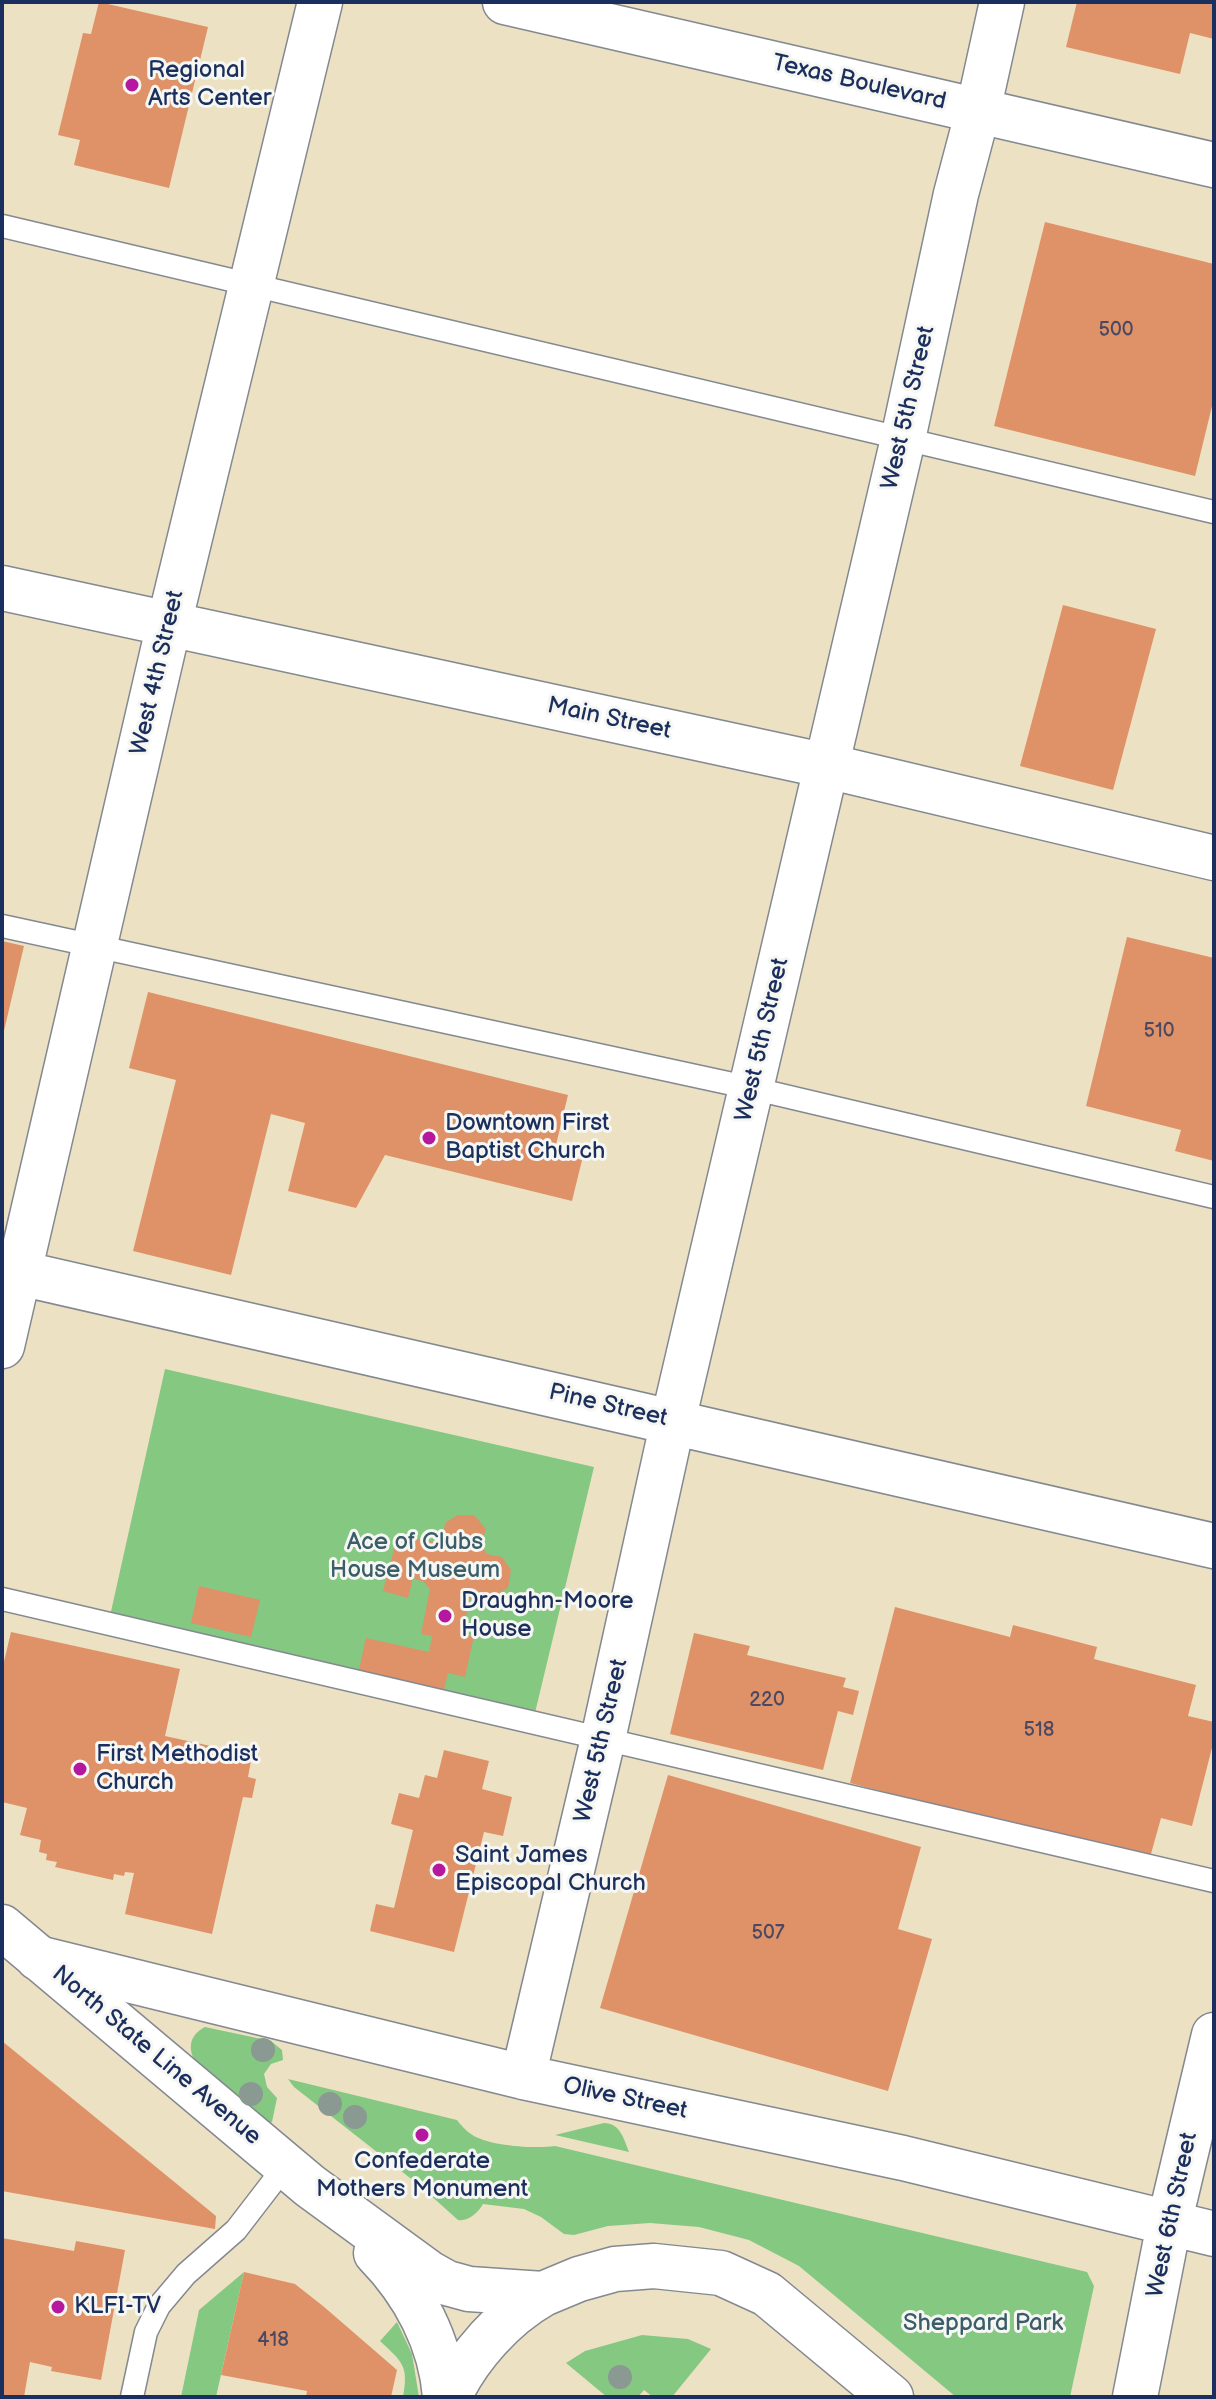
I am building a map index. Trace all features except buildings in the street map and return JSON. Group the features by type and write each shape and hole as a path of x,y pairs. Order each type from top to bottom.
{"street":[{"name":"West 4th Street","path":"2,1346 11,1270 94,947 320,2"},
{"name":"Texas Boulevard","path":"505,2 1214,165"},
{"name":"West 5th Street","path":"523,2077 1002,2"},
{"name":"Main Street","path":"2,588 827,766 1214,858"},
{"name":"Pine Street","path":"11,1270 1214,1546"},
{"name":"North State Line Avenue","path":"2,1927 298,2175 429,2273 447,2283 499,2293 543,2294 615,2269 654,2266 721,2273 767,2294 891,2397"},
{"name":"Olive Street","path":"38,1958 523,2077 903,2158 1214,2234"},
{"name":"West 6th Street","path":"1135,2397 1169,2224 1214,2035"},
{"name":"North State Line Avenue","path":"298,2175 389,2266 412,2295 438,2359 447,2397"},
{"path":"447,2397 490,2337 524,2305 543,2294"}],"lane":[{"path":"2,226 1214,512"},
{"path":"2,926 751,1088 1214,1197"},
{"path":"2,1599 1214,1881"},
{"path":"132,2397 146,2332 159,2306 186,2274 298,2175"}],"green space":[{"name":"Ace of Clubs House Museum","path":"165,1369 594,1467 534,1717 110,1616"},
{"path":"205,2027 271,2041 282,2050 283,2060 271,2064 264,2074 267,2087 277,2098 272,2122 269,2123 198,2066 191,2045 195,2035"},
{"name":"Sheppard Park","path":"288,2079 457,2120 469,2133 499,2144 555,2146 1087,2272 1094,2286 1070,2397 956,2397 799,2266 749,2240 699,2227 650,2223 564,2234 524,2209 483,2204 473,2216 458,2220"},
{"path":"604,2123 618,2129 629,2152 555,2135"},
{"path":"244,2272 216,2397 181,2397 199,2310"},
{"path":"397,2322 412,2354 419,2397 403,2397 405,2378 402,2365 380,2341"},
{"path":"642,2335 688,2339 711,2349 672,2397 653,2397 644,2390 638,2397 607,2397 566,2363 585,2351"}],"place":[{"name":"Regional Arts Center","path":"132,85"},
{"name":"Downtown First Baptist Church","path":"429,1138"},
{"name":"Draughn-Moore House","path":"445,1616"},
{"name":"First Methodist Church","path":"80,1769"},
{"name":"Saint James Episcopal Church","path":"439,1870"},
{"name":"Confederate Mothers Monument","path":"422,2135"},
{"name":"KLFI-TV","path":"58,2307"}]}
